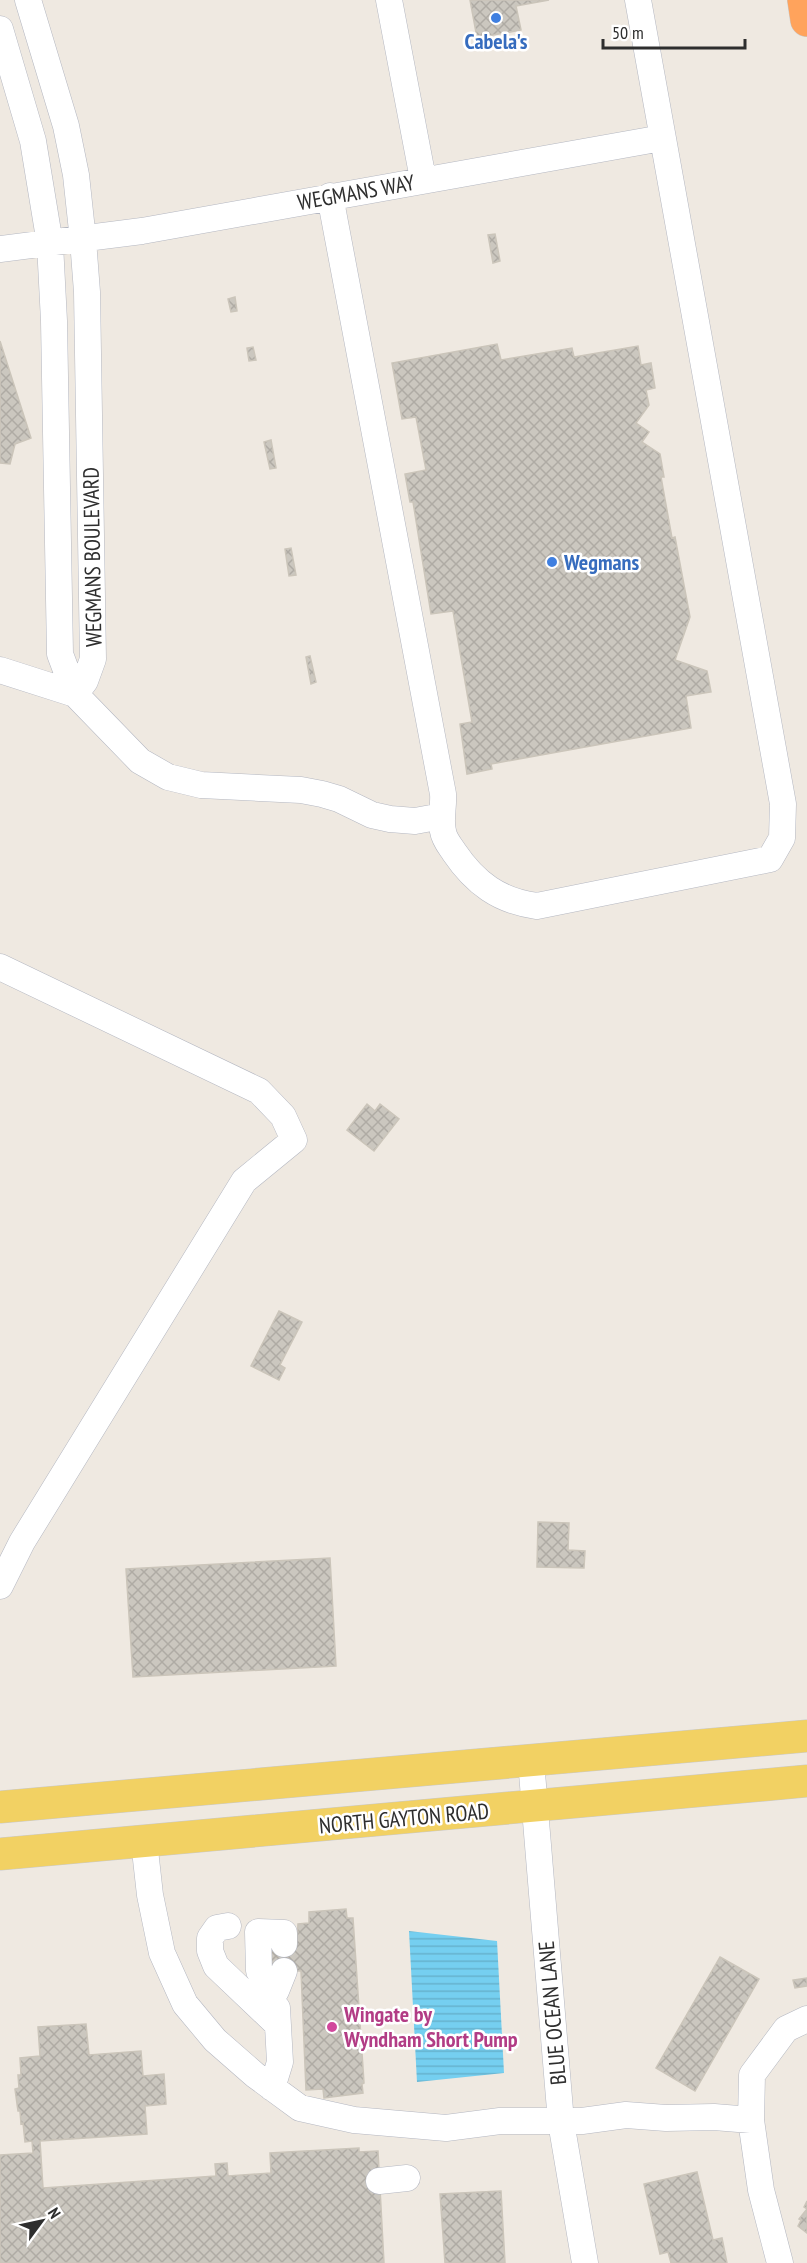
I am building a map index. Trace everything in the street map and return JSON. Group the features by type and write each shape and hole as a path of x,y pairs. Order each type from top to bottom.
{"highway":[{"path":"804,0 807,20"}],"main road":[{"name":"NORTH GAYTON ROAD","path":"0,1807 807,1736"},
{"name":"NORTH GAYTON ROAD","path":"0,1854 807,1781"}],"street":[{"name":"WEGMANS BOULEVARD","path":"28,0 66,126 76,176 87,292 93,659 85,681 75,694"},
{"path":"389,0 423,179"},
{"path":"330,196 441,783 444,807 442,831 447,842 464,867 499,896 517,904 537,906 770,859 782,838 781,790 638,0"},
{"name":"WEGMANS BOULEVARD","path":"0,29 33,141 50,244 54,321 60,654 75,694"},
{"name":"WEGMANS WAY","path":"0,249 142,231 662,138"},
{"path":"0,670 75,694 140,761 168,777 201,785 301,790 339,799 372,815 390,819 415,821 442,816"},
{"path":"0,967 259,1090 283,1116 294,1140 244,1181 22,1542 0,1586"},
{"name":"BLUE OCEAN LANE","path":"531,1761 561,2122 585,2263"},
{"path":"144,1841 150,1895 162,1953 185,2004 215,2040 255,2075 300,2108 354,2120 446,2128 500,2121 561,2122 626,2115 666,2118 714,2117 751,2121"},
{"path":"228,1926 217,1928 210,1938 210,1951 216,1966 278,2025"},
{"path":"272,2088 280,2062 278,2025 280,1981 259,1971 258,1932 284,1933 284,1944"},
{"path":"780,2263 761,2190 751,2121 752,2075 786,2029 807,2019"},
{"path":"379,2181 407,2178"}],"water":[{"path":"409,1931 497,1941 504,2073 417,2082"}],"building":[{"name":"Cabela's","path":"470,0 549,0 516,6 521,30 477,38"},
{"path":"495,234 500,261 493,263 488,235"},
{"path":"235,297 237,311 231,312 228,299"},
{"path":"0,341 31,438 15,444 10,464 0,463"},
{"name":"Wegmans","path":"497,344 501,360 572,348 574,357 638,346 641,365 651,363 655,388 646,390 649,405 636,423 649,432 642,442 660,454 664,477 661,477 672,538 675,537 690,617 675,660 707,671 711,692 686,696 691,728 491,764 492,769 467,774 460,724 472,722 453,611 431,614 413,502 410,502 405,474 426,470 416,417 402,419 392,363"},
{"path":"253,347 256,360 249,361 247,348"},
{"path":"271,440 276,468 270,469 264,442"},
{"path":"291,548 296,575 289,576 285,549"},
{"path":"310,656 316,682 311,684 306,657"},
{"path":"367,1104 375,1111 380,1104 399,1119 374,1151 347,1130"},
{"path":"279,1311 302,1322 280,1365 285,1368 279,1380 251,1366"},
{"path":"538,1522 569,1523 568,1550 585,1551 584,1568 537,1567"},
{"path":"330,1558 336,1666 133,1677 126,1569"},
{"name":"Wingate by Wyndham Short Pump","path":"346,1909 347,1918 353,1918 363,2093 324,2098 323,2089 306,2090 301,1971 269,1970 269,1944 297,1942 298,1924 309,1923 309,1912"},
{"path":"720,1957 759,1979 695,2091 656,2068"},
{"path":"807,1978 807,1986 795,1988 793,1980"},
{"path":"86,2024 89,2055 141,2051 143,2076 164,2074 166,2104 145,2106 147,2134 40,2141 43,2188 216,2176 215,2164 227,2163 228,2176 271,2173 270,2153 359,2148 359,2152 378,2151 384,2263 0,2263 0,2155 33,2153 32,2141 25,2142 23,2123 21,2124 20,2111 18,2111 15,2089 19,2088 20,2058 40,2056 38,2027"},
{"path":"697,2172 713,2240 722,2238 727,2263 671,2263 668,2252 660,2254 644,2184"},
{"path":"501,2191 505,2263 445,2263 440,2194"},
{"path":"807,2209 807,2233 798,2226 801,2220 799,2219"}],"place":[{"name":"Cabela's","path":"496,18"},
{"name":"Wegmans","path":"552,562"},
{"name":"Wingate by Wyndham Short Pump","path":"332,2027"}]}
